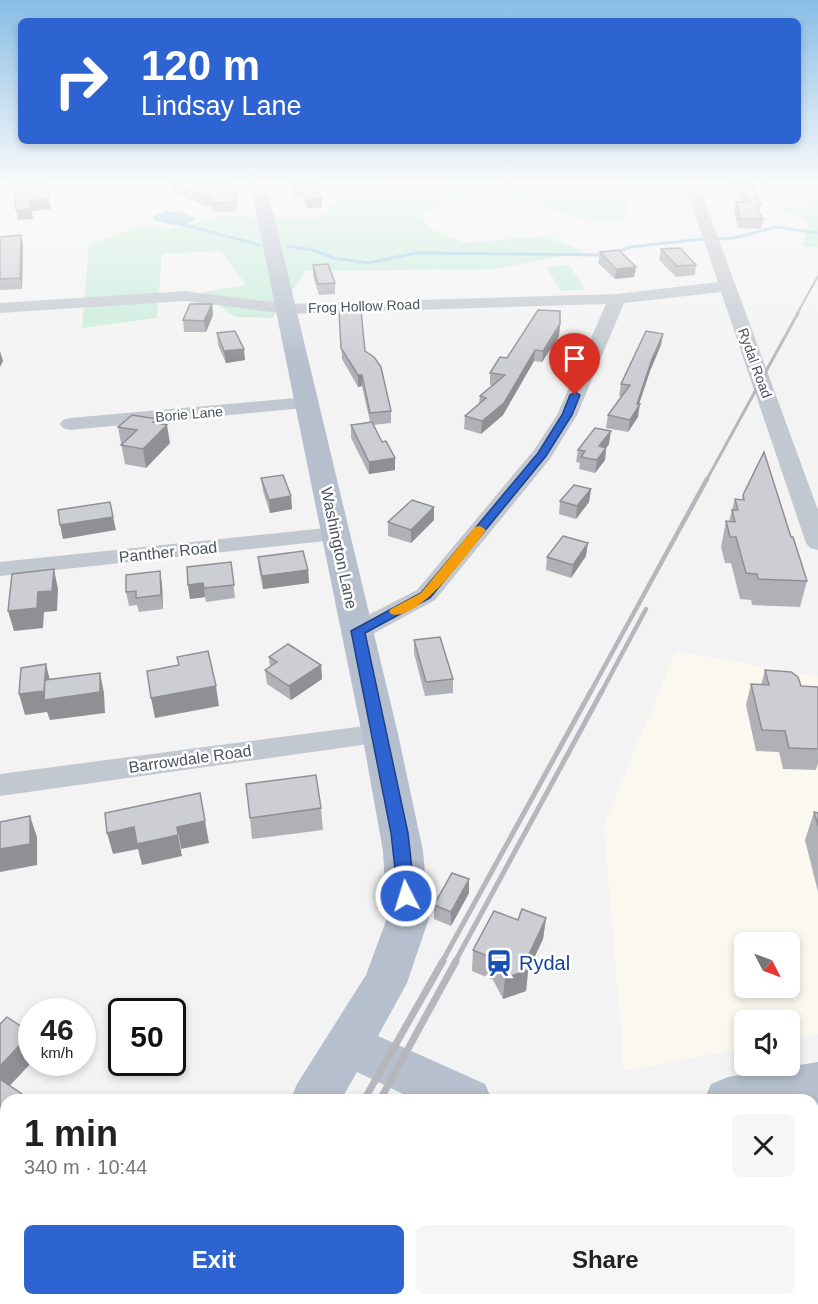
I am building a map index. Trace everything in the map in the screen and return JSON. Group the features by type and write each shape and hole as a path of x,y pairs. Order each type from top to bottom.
{"main road":[{"name":"Washington Lane","path":"272,244 380,734 403,851 408,918 385,983 318,1094"},
{"path":"349,1045 455,1094"},
{"path":"762,1094 818,1084"}],"street":[{"name":"Rydal Road","path":"713,244 818,543"},
{"name":"Frog Hollow Road","path":"0,308 185,296 288,309 617,299 728,286"},
{"path":"358,631 426,595 542,454 567,415 617,299"},
{"name":"Borie Lane","path":"70,424 308,403"},
{"name":"Panther Road","path":"0,569 336,534"},
{"name":"Barrowdale Road","path":"0,785 380,734"}],"shaded area":[{"path":"676,651 818,677 818,1034 800,1037 800,1010 734,1010 734,1050 624,1071 604,825"}],"green space":[{"path":"89,244 566,244 585,252 493,269 306,271 272,318 235,317 202,292 246,285 221,251 162,254 157,318 82,328"},
{"path":"803,244 818,244 818,248 803,246"},
{"path":"569,265 585,289 561,291 546,267"}],"building":[{"path":"0,244 21,244 20,278 0,279"},
{"path":"680,248 696,265 677,266 661,249"},
{"path":"619,250 636,267 616,269 600,252"},
{"path":"328,264 335,283 318,284 313,265"},
{"path":"190,304 212,304 204,321 183,320"},
{"path":"361,310 365,351 374,357 381,367 391,411 370,413 362,375 358,375 341,348 339,311"},
{"path":"538,310 560,311 560,324 543,351 535,350 504,403 482,421 465,416 486,398 480,396 505,375 490,373 500,357 507,358"},
{"path":"235,331 244,349 224,351 217,333"},
{"path":"646,331 663,334 637,404 640,404 630,420 608,415 630,385 621,384"},
{"path":"132,415 157,419 153,422 167,425 143,449 121,445 137,430 118,427"},
{"path":"372,422 382,442 386,441 395,458 369,462 351,425"},
{"path":"595,428 611,431 599,446 606,448 597,460 581,457 585,451 578,450"},
{"path":"764,452 807,581 758,579 757,574 746,573 736,537 730,537 726,521 735,522 732,510 738,510 735,499 744,500 743,495"},
{"path":"283,475 291,496 269,500 261,478"},
{"path":"574,485 591,489 577,506 560,501"},
{"path":"412,500 434,507 411,530 388,522"},
{"path":"110,502 113,517 60,525 58,510"},
{"path":"563,536 588,543 573,565 547,557"},
{"path":"303,551 308,570 262,576 258,557"},
{"path":"231,562 234,585 204,588 203,583 188,585 187,567"},
{"path":"54,569 52,591 38,592 37,608 8,611 12,574"},
{"path":"160,571 161,595 136,598 136,591 126,592 126,575"},
{"path":"440,637 453,679 426,682 414,640"},
{"path":"288,644 321,665 289,686 265,670 277,662 269,657"},
{"path":"208,651 216,686 151,698 147,671 179,665 177,657"},
{"path":"46,664 44,691 19,694 21,668"},
{"path":"765,670 791,672 798,677 801,686 818,687 818,749 789,748 785,731 762,730 751,684 769,685"},
{"path":"100,673 100,692 44,700 45,680"},
{"path":"316,775 321,808 250,818 246,784"},
{"path":"200,793 205,821 177,827 178,835 137,844 134,827 107,833 105,813"},
{"path":"814,812 818,813 818,826"},
{"path":"30,816 30,844 0,849 0,822"},
{"path":"452,873 469,879 451,912 434,905"},
{"path":"522,909 546,918 525,963 528,970 505,978 495,959 473,950 494,911 518,920"},
{"path":"7,1017 18,1024 18,1047 0,1066 0,1024"},
{"path":"0,1079 22,1094 0,1094"}],"waterway":[{"path":"256,244 260,245"},
{"path":"615,253 630,247 659,244"},
{"path":"287,246 312,250 334,258 368,263 416,253 606,255"}],"railway":[{"path":"797,314 818,276"},
{"path":"706,481 798,313"},
{"path":"590,693 707,479"},
{"path":"601,693 646,609"},
{"path":"442,962 591,691"},
{"path":"455,962 602,691"},
{"path":"367,1094 443,961"},
{"path":"383,1094 456,961"}],"slow traffic":[{"path":"395,611 426,595 480,530"}],"place":[{"name":"Rydal","path":"499,963"}],"route":[{"path":"406,896 400,833 358,631 426,595 542,454 567,415 575,395"}]}
